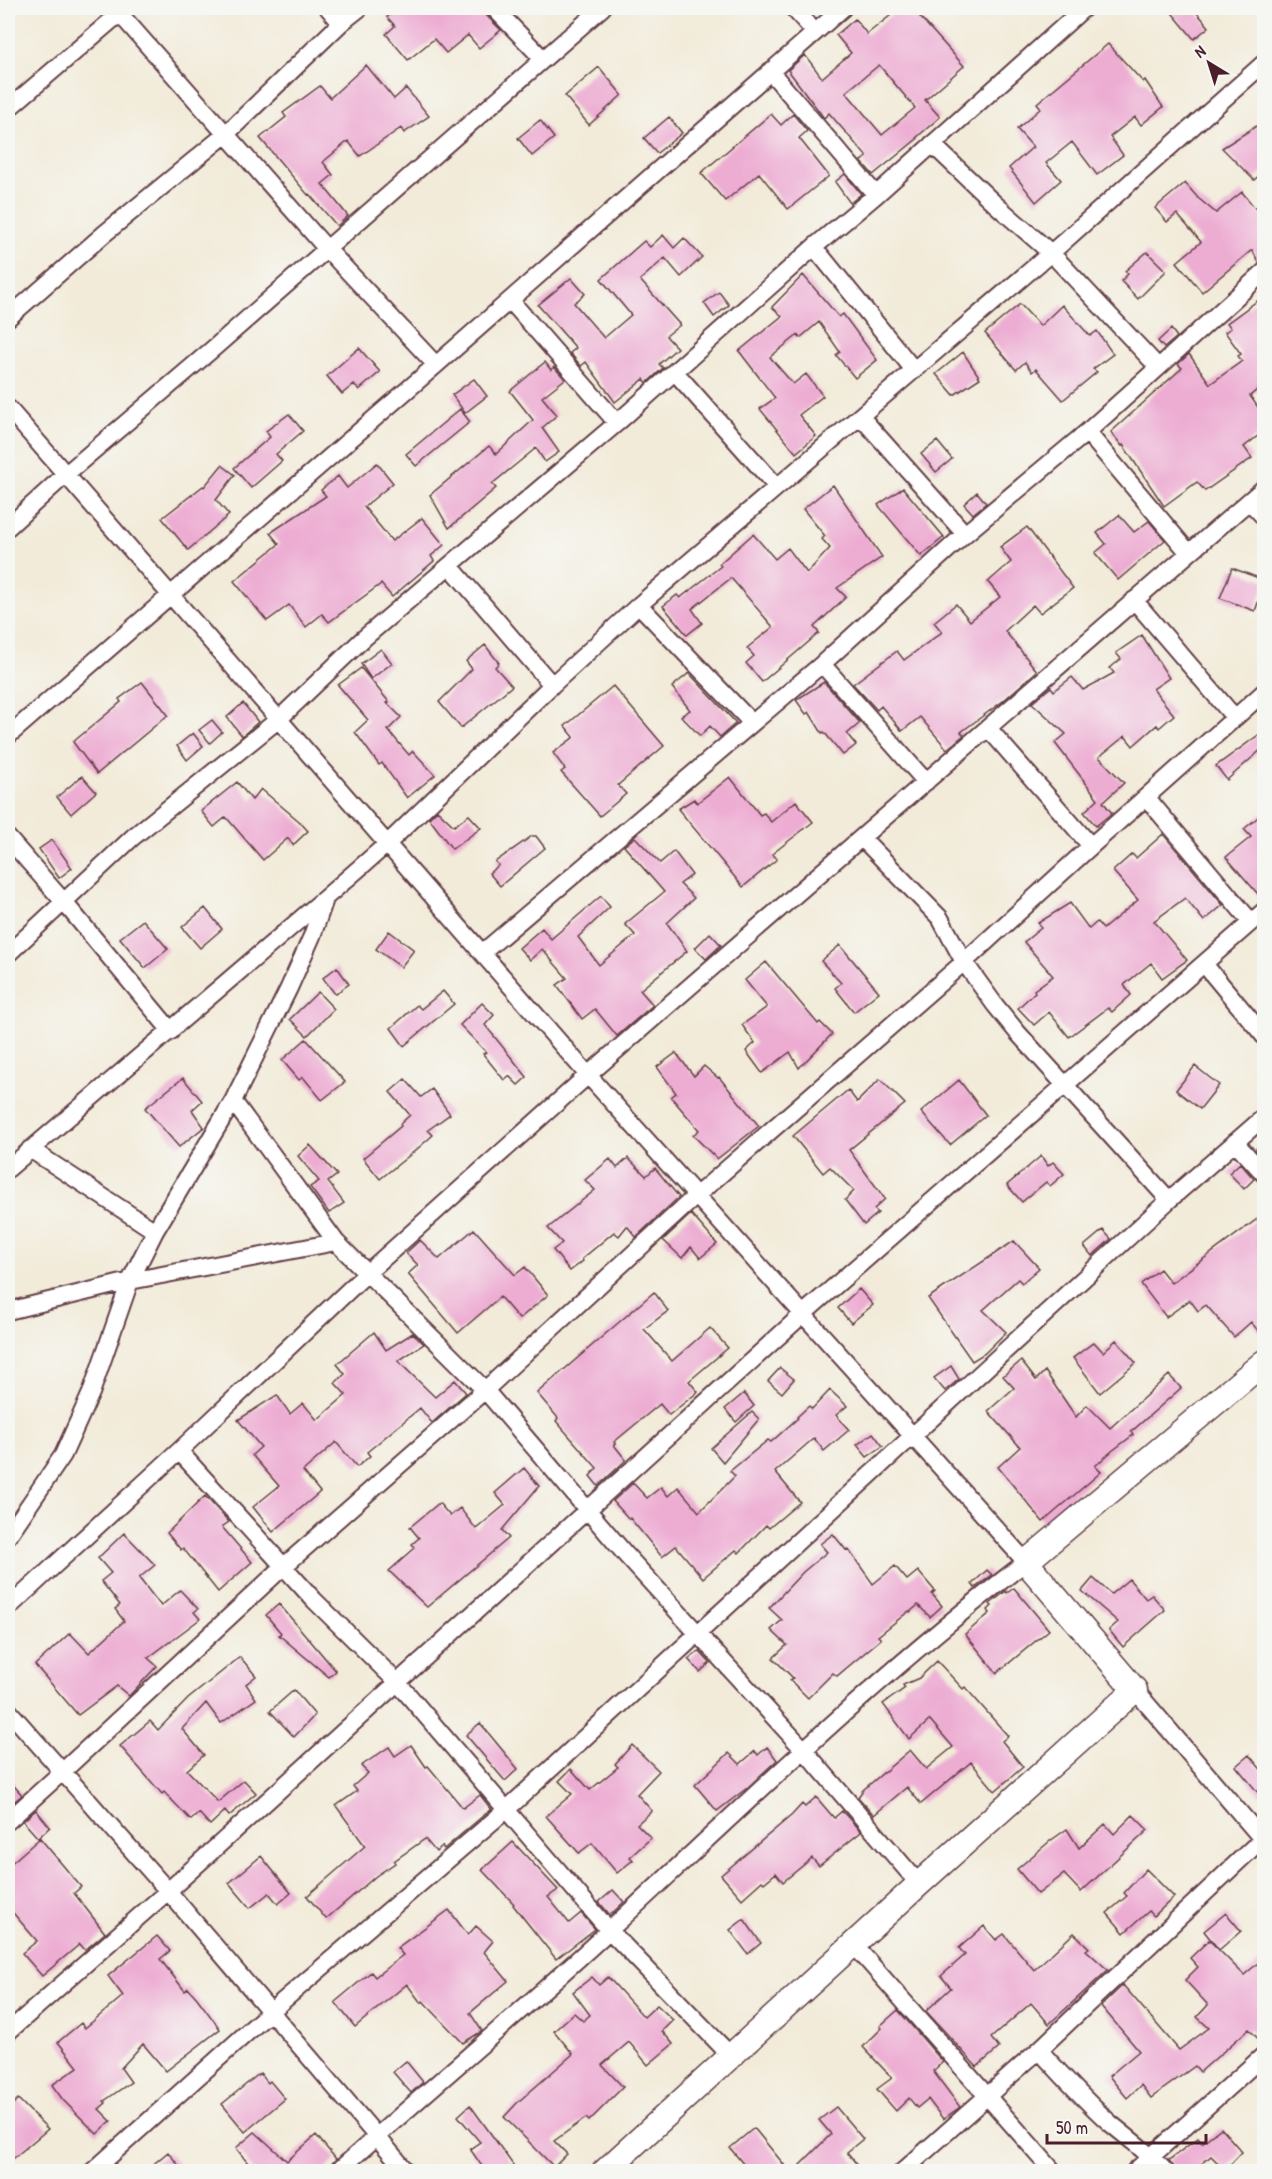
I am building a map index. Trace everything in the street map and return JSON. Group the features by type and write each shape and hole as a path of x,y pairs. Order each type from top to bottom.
{"main road":[{"path":"604,2172 1135,1690 1026,1562 1264,1362"}],"street":[{"path":"328,8 341,23"},
{"path":"8,318 104,234 226,134 341,23 360,8"},
{"path":"494,8 542,58"},
{"path":"8,527 542,58 602,8"},
{"path":"793,8 815,32"},
{"path":"8,736 843,8"},
{"path":"8,954 133,837 279,719 363,639 617,423 1084,8"},
{"path":"8,109 123,11 326,249 436,365"},
{"path":"8,1169 387,844 552,685 639,605 1051,253 1264,63"},
{"path":"770,71 876,195"},
{"path":"932,144 1051,253 1158,367"},
{"path":"814,247 914,370"},
{"path":"482,953 822,663 965,534 1087,432 1264,272"},
{"path":"510,300 617,423"},
{"path":"675,372 777,487"},
{"path":"8,408 588,1076 1026,1562 966,1607 804,1750 609,1930 337,2172"},
{"path":"861,417 965,534"},
{"path":"1087,432 1189,553"},
{"path":"8,1608 179,1451 367,1273 588,1076 1264,488"},
{"path":"1249,501 1264,516"},
{"path":"450,566 552,685"},
{"path":"1134,600 1234,718"},
{"path":"639,605 752,723"},
{"path":"822,663 926,782"},
{"path":"8,1821 283,1567 485,1390 697,1195 964,962 1264,692"},
{"path":"988,728 1091,846"},
{"path":"1147,798 1251,922"},
{"path":"8,838 171,1031"},
{"path":"862,838 940,918 964,962 995,1005 1065,1087 1169,1200"},
{"path":"8,1536 63,1455 91,1393 130,1281 155,1232 233,1101 289,988 312,936 325,898"},
{"path":"8,2032 168,1891 803,1314 1264,911"},
{"path":"1205,964 1264,1036"},
{"path":"233,1101 336,1242 485,1390 626,1555 804,1750 919,1884"},
{"path":"92,2172 270,2012 506,1810 1169,1200 1264,1117"},
{"path":"1234,1142 1264,1174"},
{"path":"30,1149 155,1232"},
{"path":"8,1311 130,1281 336,1242"},
{"path":"179,1451 283,1567 398,1683 609,1930 731,2056"},
{"path":"908,2170 1263,1840 1135,1690"},
{"path":"8,1710 168,1891 407,2172"},
{"path":"854,1945 1054,2172"},
{"path":"1039,2050 1111,2124 1151,2155 1166,2172"},
{"path":"1134,2172 1264,2055"}],"building":[{"path":"398,8 484,8 486,15 501,30 479,48 468,35 446,53 434,39 408,60 386,34 395,26 387,17"},
{"path":"900,8 930,8 920,17 964,66 925,100 940,117 873,175 861,161 867,157 829,113 824,118 788,70 805,55 822,78 851,53 836,35 855,19 867,34","holes":["879,65 915,108 882,135 846,92"]},
{"path":"1168,8 1193,8 1209,27 1194,39"},
{"path":"1108,44 1143,82 1145,80 1163,107 1141,125 1135,117 1110,137 1123,155 1097,175 1072,142 1046,163 1061,180 1036,202 1009,168 1033,147 1017,129 1041,108 1037,103"},
{"path":"366,65 394,99 406,88 429,116 404,133 401,128 360,156 348,141 323,162 333,175 322,184 348,216 337,226 260,138 286,117 283,113 320,86 330,98"},
{"path":"599,67 622,95 589,125 565,96"},
{"path":"771,114 781,125 793,114 807,131 799,138 829,176 788,209 759,173 725,201 701,173"},
{"path":"669,117 682,133 657,153 644,138"},
{"path":"540,120 554,138 532,156 518,138"},
{"path":"1264,121 1264,171 1254,180 1222,148"},
{"path":"845,174 861,194 850,203 835,182"},
{"path":"1185,183 1216,213 1242,192 1264,219 1264,262 1259,263 1252,250 1202,292 1177,262 1201,242 1177,214 1167,222 1155,208"},
{"path":"663,235 674,248 684,238 702,257 681,277 665,258 640,280 680,325 666,336 677,348 659,364 663,368 647,383 644,379 615,402 586,362 581,366 570,353 576,348 538,305 571,278 585,294 574,303 604,338 631,315 601,279 644,241 650,247"},
{"path":"1147,252 1166,271 1138,299 1121,281 1128,274 1125,271"},
{"path":"803,275 839,317 843,314 877,360 855,378 836,355 840,352 819,322 800,338 798,335 770,357 793,384 806,374 823,396 799,415 816,436 796,453 760,409 775,398 739,351 782,316 772,307"},
{"path":"719,292 729,305 714,317 704,303"},
{"path":"1264,296 1264,384 1250,396 1264,416 1264,431 1244,447 1252,458 1205,491 1197,482 1164,506 1123,445 1111,432 1182,368 1178,364 1189,354 1210,384 1242,361 1238,356 1241,354 1225,332 1231,328 1227,323"},
{"path":"1020,304 1040,326 1062,305 1090,336 1097,331 1113,354 1093,369 1097,372 1063,400 1036,369 1032,372 1025,362 1016,370 985,333"},
{"path":"1171,329 1177,337 1164,348 1158,341"},
{"path":"359,348 380,372 359,390 354,384 342,394 327,376"},
{"path":"963,352 980,378 954,395 936,374"},
{"path":"545,362 551,370 554,367 565,379 542,397 557,415 542,428 559,452 545,462 536,448 492,484 496,488 449,528 430,495 489,446 496,454 533,420 510,391"},
{"path":"474,379 487,396 465,413 452,395"},
{"path":"460,409 470,422 416,466 406,454"},
{"path":"289,414 303,431 276,454 282,461 251,488 234,468 270,437 266,431"},
{"path":"937,441 952,459 936,472 921,454"},
{"path":"377,463 393,483 364,507 392,541 422,518 444,545 431,556 434,561 392,597 381,584 329,622 322,614 306,627 289,605 267,621 234,581 279,544 270,533 326,496 321,490 338,476 347,488"},
{"path":"222,465 235,475 216,500 229,515 188,550 162,518 204,487"},
{"path":"833,485 882,557 837,588 846,597 814,627 819,633 762,682 746,663 754,656 747,648 773,627 731,578 692,609 702,623 687,635 663,606 677,595 680,598 721,566 719,564 753,534 775,559 788,548 807,573 830,548 822,539 825,536 803,509"},
{"path":"903,488 944,537 921,556 878,505"},
{"path":"977,492 986,503 973,514 964,504"},
{"path":"1119,515 1134,532 1149,521 1165,540 1118,580 1095,553 1106,544 1097,533"},
{"path":"1027,527 1073,588 1040,613 1033,605 1005,631 1037,671 1003,701 961,732 964,735 947,749 920,717 902,731 881,706 877,710 853,684 897,651 904,660 942,632 934,622 956,604 970,621 1000,597 988,582 1011,562 1000,547"},
{"path":"1232,568 1264,580 1255,611 1220,598"},
{"path":"1142,635 1169,678 1153,689 1174,715 1159,728 1157,725 1133,746 1125,736 1099,757 1124,783 1103,802 1112,813 1096,826 1084,812 1098,799 1055,743 1066,734 1032,703 1051,687 1054,691 1072,677 1083,690 1114,673 1110,668 1121,659 1116,653"},
{"path":"485,645 499,663 495,667 512,686 461,728 439,702 472,669 466,661"},
{"path":"381,649 392,663 371,679 361,664"},
{"path":"361,668 389,702 387,703 401,717 388,730 409,755 413,751 435,775 407,798 382,763 379,765 355,732 368,720 338,685"},
{"path":"689,673 736,723 720,737 710,726 700,736 681,716 690,710 672,687"},
{"path":"142,682 168,715 97,774 73,742 121,702 119,699"},
{"path":"824,682 860,723 847,734 856,745 843,755 824,732 822,733 809,712 806,714 796,700"},
{"path":"613,686 664,746 618,785 626,794 600,816 561,772 565,769 553,753 574,737 565,726"},
{"path":"243,703 258,722 242,736 227,717"},
{"path":"212,720 222,732 210,743 199,730"},
{"path":"1264,731 1264,747 1227,780 1216,766"},
{"path":"193,733 203,746 187,760 177,746"},
{"path":"82,776 96,792 71,814 57,797"},
{"path":"730,777 760,815 764,813 771,822 796,801 813,822 772,854 777,859 743,887 678,809 694,799 697,803"},
{"path":"237,782 252,800 261,789 308,831 293,845 288,838 263,860 226,817 214,827 201,811"},
{"path":"437,810 454,826 469,815 481,828 452,849 429,818"},
{"path":"1264,812 1264,901 1226,857 1251,837 1244,829"},
{"path":"1163,834 1223,905 1204,921 1185,898 1154,921 1187,960 1162,978 1151,963 1124,985 1131,995 1112,1012 1108,1008 1069,1037 1049,1012 1034,1025 1018,1008 1035,992 1034,990 1053,976 1024,942 1041,928 1038,923 1070,903 1089,929 1097,922 1103,929 1138,900 1113,871 1132,854 1136,858"},
{"path":"532,836 536,836 545,848 500,886 489,873 499,865 495,862"},
{"path":"635,837 660,863 674,851 692,875 680,884 694,898 667,923 687,951 640,990 653,1005 617,1036 595,1009 582,1019 557,985 567,978 542,949 530,960 519,948 542,928 551,939 601,896 610,907 578,937 599,965 635,935 625,924 664,892 624,846"},
{"path":"52,840 72,868 59,878 39,849"},
{"path":"205,908 222,929 200,948 182,927"},
{"path":"143,920 168,949 145,968 120,938"},
{"path":"389,931 414,950 401,967 376,949"},
{"path":"710,933 721,945 706,959 695,948"},
{"path":"840,945 879,992 854,1012 835,988 841,983 821,961"},
{"path":"766,962 818,1024 820,1022 832,1034 799,1068 790,1052 762,1073 746,1051 755,1043 742,1025 767,1007 745,980"},
{"path":"337,967 349,984 335,994 323,978"},
{"path":"443,991 454,1004 404,1046 391,1028 417,1005 421,1009"},
{"path":"318,992 334,1009 307,1036 290,1019"},
{"path":"482,1003 494,1015 485,1025 527,1077 518,1085 509,1076 504,1080 483,1054 486,1052 460,1025"},
{"path":"306,1039 345,1082 322,1100 303,1077 299,1080 282,1060"},
{"path":"676,1053 694,1076 704,1066 719,1077 759,1126 717,1159 693,1135 699,1130 671,1097 676,1093 657,1067"},
{"path":"1195,1066 1219,1085 1200,1109 1176,1090"},
{"path":"183,1078 202,1101 192,1110 204,1127 179,1147 145,1108"},
{"path":"405,1079 421,1097 432,1089 450,1114 428,1130 433,1135 380,1179 363,1158 401,1126 400,1124 410,1115 390,1092"},
{"path":"880,1079 905,1104 849,1150 885,1199 874,1209 878,1213 864,1225 845,1200 854,1191 830,1167 823,1173 793,1136 848,1090 857,1102"},
{"path":"959,1080 986,1115 950,1145 921,1112"},
{"path":"1264,1141 1264,1159 1256,1149"},
{"path":"310,1145 337,1175 328,1182 344,1203 329,1213 310,1187 319,1181 298,1156"},
{"path":"1041,1156 1048,1166 1053,1162 1064,1174 1050,1186 1046,1182 1022,1202 1007,1185"},
{"path":"628,1158 646,1176 655,1168 679,1197 636,1237 627,1226 619,1236 614,1232 570,1271 553,1250 562,1243 548,1228 595,1190 585,1180 610,1159 617,1168"},
{"path":"1240,1163 1254,1179 1244,1189 1229,1173"},
{"path":"691,1214 717,1244 700,1258 691,1247 682,1258 663,1240"},
{"path":"1264,1214 1264,1338 1251,1322 1234,1337 1206,1305 1198,1311 1190,1300 1166,1317 1141,1284 1160,1269 1171,1283"},
{"path":"474,1229 515,1275 525,1267 548,1295 519,1319 500,1297 458,1333 408,1274 418,1265 406,1253 420,1240 439,1259"},
{"path":"1103,1230 1111,1239 1092,1256 1084,1246"},
{"path":"1014,1241 1039,1268 1022,1283 1018,1279 983,1310 1006,1332 985,1353 972,1361 928,1298"},
{"path":"859,1289 873,1305 851,1323 838,1308"},
{"path":"654,1292 668,1311 644,1329 672,1361 710,1328 728,1348 689,1381 698,1392 669,1415 660,1404 614,1442 626,1460 598,1486 590,1476 597,1468 556,1421 558,1418 537,1393"},
{"path":"374,1332 386,1350 413,1333 424,1344 398,1361 435,1397 455,1380 466,1393 432,1423 420,1408 367,1452 370,1456 357,1467 336,1442 303,1471 320,1492 273,1532 253,1507 279,1486 252,1455 261,1447 238,1420 277,1395 290,1414 303,1403 317,1420 346,1395 335,1383 345,1374 337,1364"},
{"path":"1116,1340 1136,1363 1100,1393 1073,1358 1094,1342 1103,1352"},
{"path":"1021,1361 1036,1380 1045,1371 1076,1417 1087,1405 1110,1428 1169,1375 1181,1388 1131,1432 1133,1435 1095,1466 1101,1472 1043,1522 998,1467 1020,1447 988,1411 1014,1388 1003,1376"},
{"path":"951,1366 959,1379 945,1391 934,1378"},
{"path":"780,1368 794,1379 782,1393 768,1381"},
{"path":"830,1390 847,1406 836,1415 849,1430 824,1451 814,1438 775,1472 800,1502 769,1528 766,1525 739,1553 736,1550 703,1578 676,1546 662,1557 613,1501 633,1483 647,1498 661,1487 668,1496 678,1487 699,1512 735,1476 730,1471 768,1440 771,1442 809,1406 812,1409"},
{"path":"744,1393 754,1406 736,1422 725,1409"},
{"path":"752,1412 759,1419 723,1462 711,1448"},
{"path":"873,1433 883,1446 867,1457 857,1445"},
{"path":"524,1468 539,1486 502,1530 509,1538 427,1607 389,1571 415,1548 412,1544 419,1538 410,1527 439,1503 450,1516 460,1508 476,1529 505,1505 495,1493"},
{"path":"205,1496 229,1522 222,1527 252,1562 218,1592 183,1548 181,1550 167,1533"},
{"path":"124,1533 155,1565 139,1578 161,1606 180,1590 198,1609 194,1612 200,1619 148,1658 157,1666 129,1696 117,1686 78,1715 35,1665 70,1633 89,1653 124,1621 115,1609 120,1605 101,1581 111,1573 98,1558"},
{"path":"833,1534 846,1550 848,1549 873,1584 895,1566 907,1580 918,1571 935,1591 932,1594 942,1606 930,1617 918,1605 909,1611 878,1636 881,1639 837,1676 833,1673 808,1698 790,1680 793,1678 773,1658 787,1645 771,1630 782,1620 769,1608 803,1572 827,1552 820,1544"},
{"path":"987,1570 992,1575 975,1588 972,1584"},
{"path":"1093,1578 1111,1594 1129,1579 1146,1599 1152,1595 1165,1610 1123,1647 1109,1630 1118,1622 1082,1591"},
{"path":"1014,1588 1049,1630 997,1673 965,1634 990,1613 988,1610 992,1606 990,1604 1006,1591 1007,1593"},
{"path":"279,1604 336,1671 329,1677 279,1635 281,1633 266,1615"},
{"path":"699,1651 710,1663 700,1672 688,1659"},
{"path":"240,1657 256,1676 246,1684 256,1699 221,1723 206,1703 182,1729 204,1755 187,1770 218,1802 244,1780 256,1793 229,1816 225,1811 210,1825 199,1813 191,1820 164,1792 162,1794 120,1746 150,1721 158,1730 188,1699"},
{"path":"937,1661 963,1689 965,1687 1008,1736 1002,1741 1023,1767 995,1791 971,1762 921,1804 907,1787 874,1815 858,1797 863,1790 910,1750 926,1769 953,1747 930,1720 909,1739 883,1704 905,1688 903,1685 919,1678"},
{"path":"294,1690 315,1715 294,1737 270,1711"},
{"path":"480,1723 518,1769 505,1781 466,1735"},
{"path":"411,1745 426,1767 428,1766 463,1808 480,1795 491,1809 444,1849 442,1846 436,1852 425,1839 394,1861 395,1863 376,1876 326,1919 307,1896 365,1846 336,1806 357,1791 353,1786 368,1773 361,1766 389,1747 395,1756"},
{"path":"632,1745 659,1771 637,1794 652,1811 637,1824 651,1838 630,1857 633,1860 617,1873 592,1843 579,1853 546,1816 572,1794 559,1781 571,1769 590,1790 618,1767 615,1764"},
{"path":"767,1747 777,1760 747,1788 717,1811 695,1785 729,1753 740,1764 755,1751 758,1755"},
{"path":"1249,1755 1264,1773 1264,1800 1236,1766"},
{"path":"8,1779 22,1795 9,1806 8,1804"},
{"path":"816,1797 834,1818 842,1811 861,1832 819,1866 812,1858 783,1882 776,1873 764,1883 762,1881 742,1899 721,1875 802,1804 805,1807"},
{"path":"36,1810 50,1827 38,1838 23,1821"},
{"path":"1133,1815 1148,1830 1081,1892 1064,1874 1038,1894 1017,1869 1067,1829 1079,1848 1105,1824 1114,1834"},
{"path":"40,1838 81,1887 74,1893 105,1933 85,1950 80,1944 42,1976 22,1953 37,1941 8,1907 8,1866"},
{"path":"513,1842 558,1890 548,1897 569,1923 581,1913 595,1929 556,1959 514,1904 482,1870"},
{"path":"261,1856 291,1893 278,1904 269,1893 250,1908 229,1883"},
{"path":"1146,1869 1174,1897 1154,1916 1149,1911 1124,1933 1107,1913 1127,1896 1124,1893"},
{"path":"613,1890 624,1902 610,1915 599,1902"},
{"path":"449,1910 468,1935 476,1926 493,1941 484,1952 508,1981 470,2013 482,2031 463,2043 423,2001 421,2003 407,1984 355,2027 335,2002 371,1972 375,1977 403,1955 397,1948"},
{"path":"1226,1913 1241,1931 1219,1950 1204,1931"},
{"path":"744,1919 761,1943 748,1954 730,1930"},
{"path":"984,1926 996,1940 1004,1934 1034,1970 1074,1933 1089,1948 1086,1950 1108,1970 1049,2024 1031,2003 991,2038 999,2048 977,2067 926,2011 951,1988 941,1976 965,1955 959,1948"},
{"path":"157,1936 170,1951 160,1959 185,1991 188,1988 197,1998 220,2029 166,2071 143,2044 121,2068 131,2082 104,2101 106,2103 99,2109 111,2121 97,2134 63,2100 52,2085 78,2067 58,2042 81,2023 85,2028 123,1996 108,1976"},
{"path":"1209,1940 1244,1975 1264,1958 1264,2045 1249,2029 1200,2072 1195,2066 1151,2098 1141,2085 1127,2098 1109,2076 1139,2051 1101,2006 1123,1985 1179,2050 1209,2028 1197,2017 1208,2005 1185,1980 1198,1967 1190,1958"},
{"path":"592,1977 599,1985 608,1977 644,2017 657,2005 673,2020 662,2031 673,2044 648,2065 629,2042 602,2065 623,2087 589,2121 586,2118 554,2141 567,2154 554,2167 504,2117 573,2054 554,2031 574,2013 583,2021 590,2015 573,1992"},
{"path":"898,2010 943,2062 933,2071 960,2107 943,2119 928,2099 917,2108 909,2098 896,2111 877,2089 892,2078 863,2047 882,2028 880,2026"},
{"path":"406,2061 423,2082 411,2093 393,2072"},
{"path":"260,2073 285,2099 245,2132 222,2104"},
{"path":"18,2099 48,2129 8,2163 8,2109"},
{"path":"470,2105 518,2172 486,2172 470,2149 480,2142 458,2116"},
{"path":"836,2107 863,2139 847,2152 863,2172 793,2172 831,2134 819,2120"},
{"path":"754,2128 790,2172 750,2172 730,2148"},
{"path":"1221,2128 1242,2152 1225,2170 1211,2156 1192,2172 1176,2172 1169,2160 1198,2138 1202,2143"},
{"path":"255,2132 287,2161 316,2135 336,2159 324,2172 255,2172 236,2148"},
{"path":"168,2152 184,2172 144,2172"}]}
